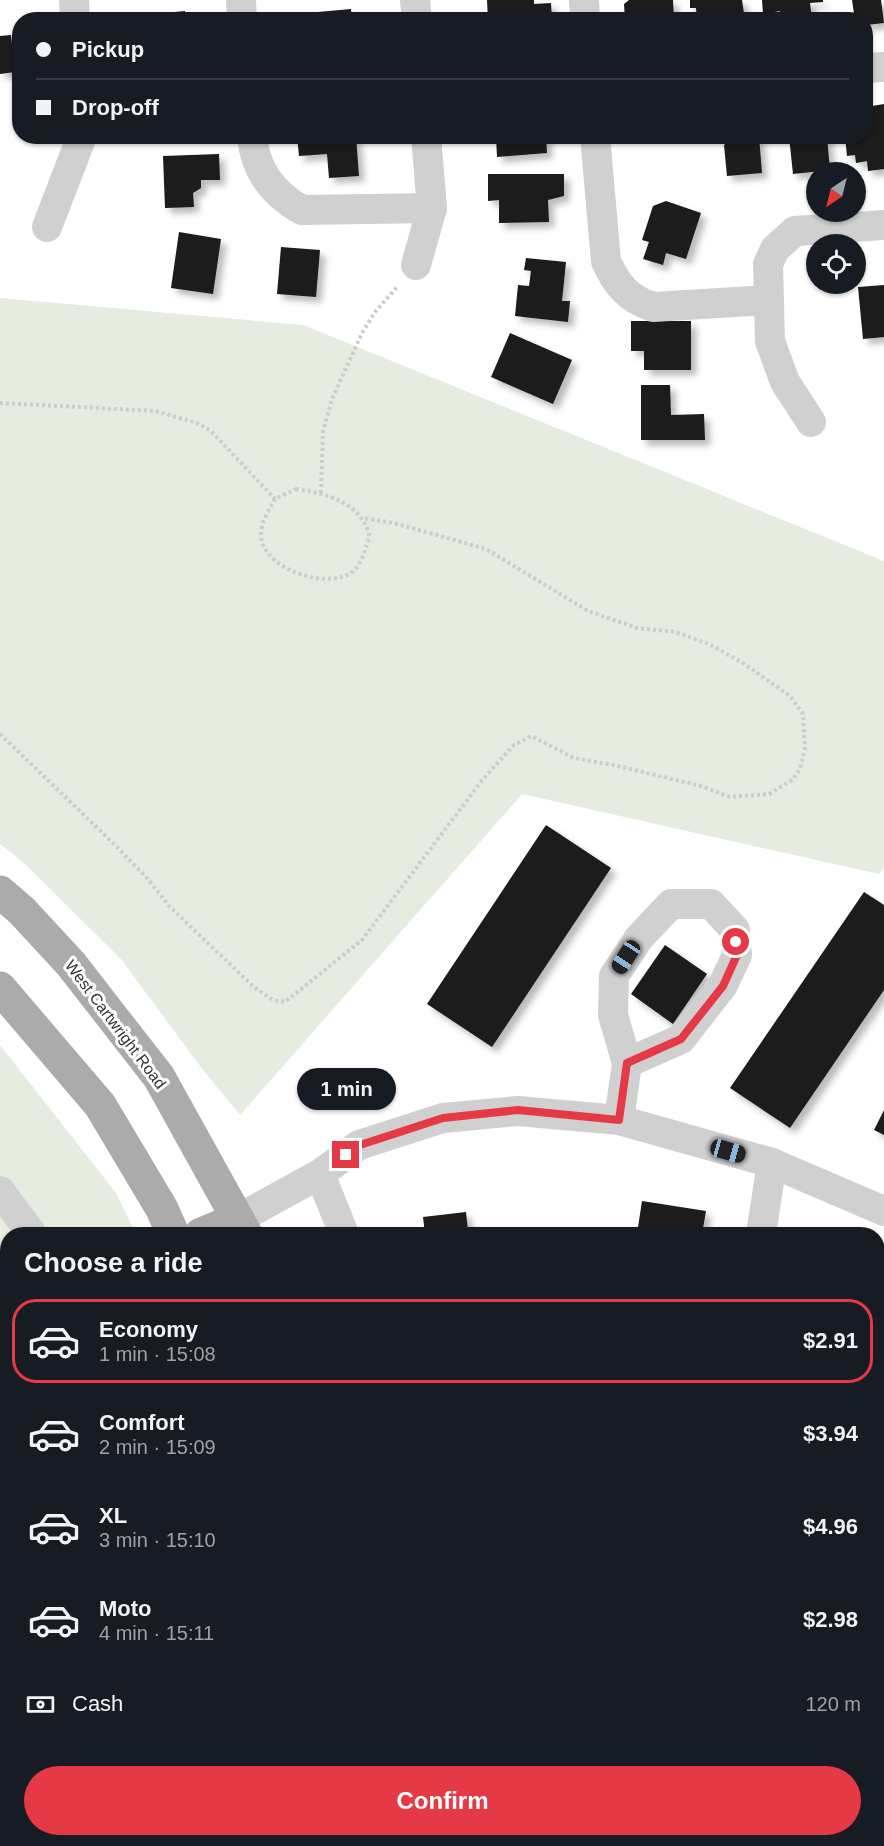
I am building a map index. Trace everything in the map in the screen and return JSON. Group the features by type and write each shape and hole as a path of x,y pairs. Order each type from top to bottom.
{"main road":[{"name":"West Cartwright Road","path":"0,892 22,911 71,964 159,1077 242,1227"},
{"path":"0,988 100,1105 171,1227"}],"street":[{"path":"46,227 79,144"},
{"path":"254,144 259,169 274,190 287,202 302,210 432,208"},
{"path":"416,265 432,208 427,144"},
{"path":"596,144 606,261 612,276 623,290 638,302 653,307 769,300"},
{"path":"811,422 785,382 770,341 768,264 775,249 795,231 884,225"},
{"path":"619,1120 627,1063 613,1015 614,976 639,938 671,904 711,904 735,930 737,955 723,986 681,1039 627,1063"},
{"path":"242,1227 360,1145 443,1118 518,1110 619,1120 772,1163 884,1211"},
{"path":"762,1227 772,1163"},
{"path":"320,1174 341,1227"},
{"path":"0,1191 27,1227"}],"path":[{"path":"321,493 323,432 332,399 362,333 375,312 416,265"},
{"path":"0,403 155,411 197,423 210,430 274,499"},
{"path":"296,489 321,493 353,508 362,518 370,534 363,556 353,572 340,577 323,579 301,576 272,558 262,541 261,531 274,499 296,489"},
{"path":"0,734 115,845 147,878 169,906 255,988 273,1000 285,1002 362,940 483,779 514,745 531,736 574,759 618,766 701,786 730,798 769,794 792,780 800,769 805,749 803,714 790,696 743,663 709,644 675,632 637,628 588,611 486,549 394,523 362,518"}],"shaded area":[{"path":"0,298 303,325 884,561 884,868 879,874 522,794 240,1115 203,1070 121,959 25,864 0,844"},
{"path":"0,1045 116,1193 133,1227 0,1227"}],"building":[{"path":"487,0 534,0 534,4 551,3 552,12 488,12"},
{"path":"629,0 673,0 674,12 624,12 624,4"},
{"path":"690,0 742,0 744,12 696,12 696,8 690,8"},
{"path":"762,0 823,0 823,2 810,3 811,12 763,12"},
{"path":"852,0 881,0 884,23 873,24 873,12 854,12"},
{"path":"351,9 351,12 318,12"},
{"path":"11,35 12,72 0,74 0,36"},
{"path":"884,104 884,169 868,171 867,161 856,162 855,155 847,156 846,144 873,144 873,106"},
{"path":"298,144 357,144 359,176 329,178 327,154 299,156"},
{"path":"496,144 546,144 547,153 497,157"},
{"path":"760,144 762,173 727,176 724,145"},
{"path":"790,144 828,144 829,162 806,162 806,173 793,174"},
{"path":"219,154 220,180 201,180 201,188 193,193 194,207 165,208 163,156"},
{"path":"488,174 564,174 564,196 548,200 549,222 499,223 499,200 488,201"},
{"path":"666,201 701,213 686,259 666,253 663,265 643,259 649,242 642,240 653,206"},
{"path":"179,232 221,239 213,294 171,288"},
{"path":"281,247 320,250 316,297 277,294"},
{"path":"526,258 566,262 562,301 570,301 568,322 515,316 518,285 529,286 531,271 524,270"},
{"path":"884,285 884,337 863,339 859,294 866,294 866,286"},
{"path":"631,321 691,321 691,370 644,370 644,351 631,351"},
{"path":"510,333 572,360 553,404 491,377"},
{"path":"641,385 670,385 671,415 704,414 705,440 641,440"},
{"path":"546,825 611,868 492,1047 427,1004"},
{"path":"864,892 884,905 884,990 790,1128 730,1088"},
{"path":"665,945 707,974 673,1024 631,994"},
{"path":"884,1110 884,1135 874,1130"},
{"path":"642,1201 706,1211 703,1227 638,1227"},
{"path":"466,1212 468,1227 424,1227 423,1217"}],"route":[{"path":"346,1155 360,1145 443,1118 518,1110 619,1120 627,1063 681,1039 723,986 737,955 736,942"}]}
